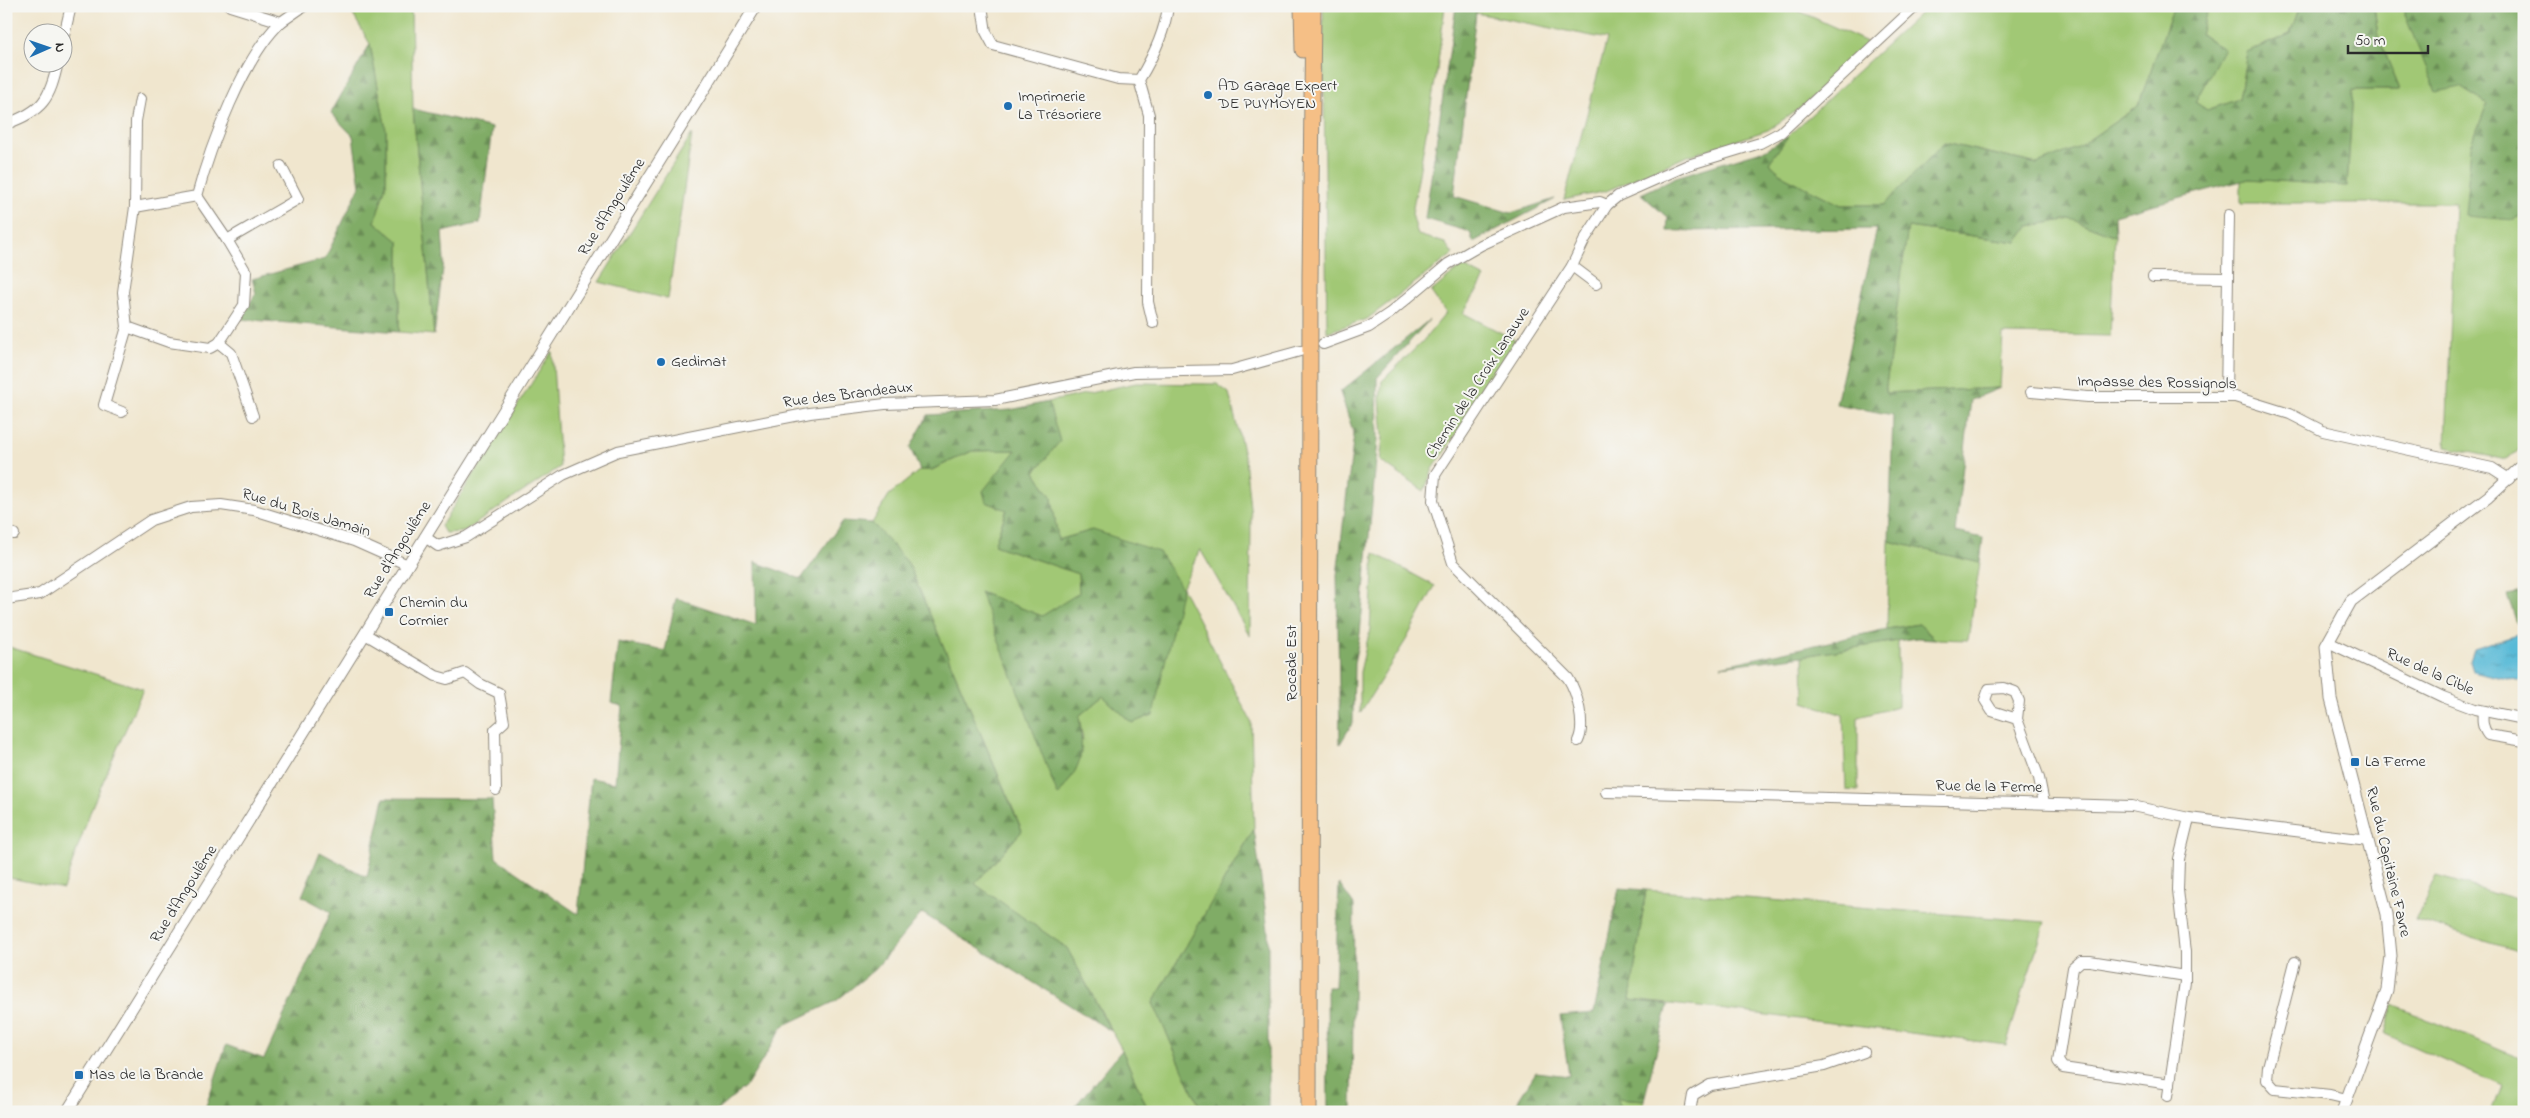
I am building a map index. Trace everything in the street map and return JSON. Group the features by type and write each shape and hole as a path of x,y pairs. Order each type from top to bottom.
{"main road":[{"name":"Rocade Est","path":"1302,6 1310,214"},
{"name":"Rocade Est","path":"1309,1112 1310,214 1313,6"}],"street":[{"path":"67,22 71,6"},
{"path":"230,6 281,22"},
{"path":"197,196 216,135 237,89 270,32 304,6"},
{"name":"Rue d'Angoulême","path":"67,1112 756,6"},
{"path":"982,6 986,32 993,45 1118,79 1139,80"},
{"path":"1153,323 1148,302 1149,115 1139,80 1153,56 1166,22 1168,6"},
{"path":"1323,344 1369,327 1390,313 1448,264 1481,245 1564,207 1600,202 1607,205 1618,196 1688,165 1760,143 1781,132 1916,6"},
{"path":"6,124 27,117 47,100 55,72"},
{"path":"122,412 104,405 127,327 123,292 135,206 136,121 140,99"},
{"path":"227,240 298,199 281,166"},
{"path":"135,206 197,196"},
{"path":"127,327 169,342 210,348 219,343 244,305 246,272 197,196"},
{"name":"Chemin de la Croix Lanauve","path":"1578,740 1581,728 1573,686 1568,678 1452,563 1433,501 1435,475 1572,266 1585,239 1607,205"},
{"path":"2226,397 2229,215"},
{"path":"1572,266 1596,284"},
{"path":"2153,277 2228,278"},
{"path":"219,343 231,353 253,416"},
{"name":"Rue des Brandeaux","path":"425,537 438,546 466,537 563,475 599,457 646,445 750,423 860,406 1002,400 1134,372 1232,370 1300,351"},
{"name":"Impasse des Rossignols","path":"2031,392 2088,397 2234,397 2290,414 2323,431 2492,468 2509,479"},
{"name":"Rue du Capitaine Favre","path":"2342,1112 2384,998 2390,971 2391,942 2387,914 2331,699 2326,646 2351,601 2458,521 2509,479 2524,464"},
{"name":"Rue du Bois Jamain","path":"6,599 40,594 151,520 191,507 221,505 254,510 354,541 408,565"},
{"path":"365,634 436,676 447,679 465,673 480,684 499,693 504,722 495,730 496,790"},
{"name":"Rue de la Cible","path":"2328,642 2443,697 2483,711 2524,719"},
{"path":"2483,711 2482,720 2488,735 2524,741"},
{"path":"2017,719 2040,778 2044,803"},
{"name":"Rue de la Ferme","path":"1606,792 2132,806 2189,818 2368,840"},
{"path":"2168,1096 2185,976 2185,952 2178,890 2180,859 2189,818"},
{"path":"2170,1084 2063,1068 2058,1061 2073,968 2081,961 2185,976"},
{"path":"2295,962 2270,1058 2267,1080 2275,1089 2330,1095 2347,1099"},
{"path":"1690,1112 1693,1095 1710,1084 1824,1066 1864,1052"}],"green space":[{"path":"348,6 411,6 413,109 434,335 399,332 399,242 375,222 386,184 386,130 370,44"},
{"path":"1323,6 1445,6 1437,70 1412,214 1418,235 1445,243 1453,254 1367,319 1327,332"},
{"path":"1456,6 1473,6 1476,13 1454,196 1511,213 1555,199 1473,242 1470,232 1425,219"},
{"path":"1473,6 1788,6 1867,42 1803,106 1768,130 1685,157 1606,191 1564,200 1607,39 1476,13"},
{"path":"1928,6 2174,6 2138,106 2077,148 2038,164 1945,143 1884,205 1841,205 1785,177 1769,163 1788,136"},
{"path":"2174,6 2209,6 2200,34 2224,48 2195,102 2207,110 2239,99 2247,52 2290,34 2300,6 2374,6 2378,36 2400,90 2353,90 2347,186 2249,179 2114,215 2115,236 2071,219 2029,226 2017,242 1908,227 1885,393 2000,388 1971,400 1955,532 1983,538 1980,563 1889,541 1893,415 1836,404 1877,229 1667,231 1668,218 1641,194 1676,177 1765,150 1788,136 1769,163 1785,177 1841,205 1884,205 1944,143 2037,164 2077,148 2138,106"},
{"path":"2209,6 2300,6 2290,34 2247,52 2239,99 2207,110 2195,102 2223,48 2200,34"},
{"path":"2374,6 2405,6 2405,15 2460,87 2487,104 2471,146 2514,220 2524,214 2524,446 2506,460 2446,447 2455,203 2241,203 2241,181 2249,179 2347,186 2353,90 2400,90 2378,36"},
{"path":"2405,6 2524,6 2524,214 2514,220 2465,216 2471,146 2487,104 2460,87 2436,92 2405,15"},
{"path":"370,44 386,130 386,184 375,222 399,242 399,332 240,319 256,293 252,279 325,259 360,186 353,136 331,113"},
{"path":"413,109 492,128 480,223 442,232 444,261 434,335"},
{"path":"692,134 668,299 599,282"},
{"path":"2071,219 2115,236 2110,336 2003,334 2000,388 1885,393 1907,227 2017,242 2029,226"},
{"path":"1462,266 1485,278 1463,313 1517,341 1433,469 1424,491 1380,461 1383,437 1380,399 1382,381 1422,342 1446,313 1431,292"},
{"path":"1429,320 1377,378 1378,439 1360,634 1354,663 1353,722 1340,744 1337,575 1354,434 1340,392"},
{"path":"552,351 560,467 463,532 445,533 441,526"},
{"path":"1136,383 1217,384 1229,393 1245,459 1251,517 1250,636 1200,549 1182,588 1251,721 1254,829 1153,1003 1202,1112 1149,1112 1122,1050 1067,948 975,884 1022,830 908,563 872,523 889,495 920,470 932,470 972,451 1016,450 1007,509 994,545 1078,574 1080,593 1042,616 981,593 1083,741 1079,716 1103,696 1132,723 1093,530 1058,540 1052,498 1035,472 1059,441 1048,402"},
{"path":"1048,402 1060,441 1035,472 1052,498 1058,540 1093,530 1159,552 1182,588 1153,715 1132,723 1103,696 1079,716 1080,759 1073,775 1058,796 980,592 1042,616 1079,593 1078,574 994,545 1007,510 986,502 983,491 1016,450 972,451 931,470 920,470 910,448 928,415 1010,410"},
{"path":"843,521 872,523 908,563 1022,831 975,884 1067,948 1111,1031 922,913 875,969 836,1001 783,1026 748,1084 715,1112 204,1112 226,1045 264,1059 331,912 302,896 320,852 367,877 384,798 492,799 496,858 578,914 591,778 615,783 622,706 611,703 618,642 665,651 676,598 756,625 755,562 801,579"},
{"path":"1889,541 1980,563 1968,640 1935,639 1919,624 1887,629"},
{"path":"1374,553 1435,586 1406,640 1360,713 1360,672 1370,629"},
{"path":"2524,592 2524,623 2517,623 2507,595"},
{"path":"1919,624 1935,639 1917,638 1803,656 1721,666 1887,629"},
{"path":"1898,641 1898,707 1858,717 1858,791 1846,790 1843,715 1804,702 1803,656"},
{"path":"6,646 143,689 92,807 63,889 6,877"},
{"path":"1254,829 1268,930 1268,1112 1202,1112 1153,1003"},
{"path":"2436,876 2524,901 2524,953 2416,920"},
{"path":"1339,884 1354,905 1352,1112 1328,1112 1327,987 1335,987"},
{"path":"1619,888 1646,890 1630,1000 1668,1005 1644,1100 1617,1098 1623,1112 1511,1112 1536,1072 1569,1076 1560,1016 1594,1013"},
{"path":"1646,890 2045,922 2006,1045 1719,1009 1630,1000"},
{"path":"2393,1005 2524,1060 2524,1112 2492,1112 2502,1086 2385,1034"},
{"path":"1122,1050 1149,1112 1070,1112"},
{"path":"1616,1098 1644,1100 1645,1112 1623,1112"}],"water":[{"path":"2524,633 2524,683 2473,671 2470,661 2474,649"}],"place":[{"name":"AD Garage Expert DE PUYMOYEN","path":"1208,95"},
{"name":"Imprimerie La Trésoriere","path":"1008,106"},
{"name":"Gedimat","path":"661,362"},
{"name":"Chemin du Cormier","path":"389,612"},
{"name":"La Ferme","path":"2355,762"},
{"name":"Mas de la Brande","path":"79,1075"}]}
